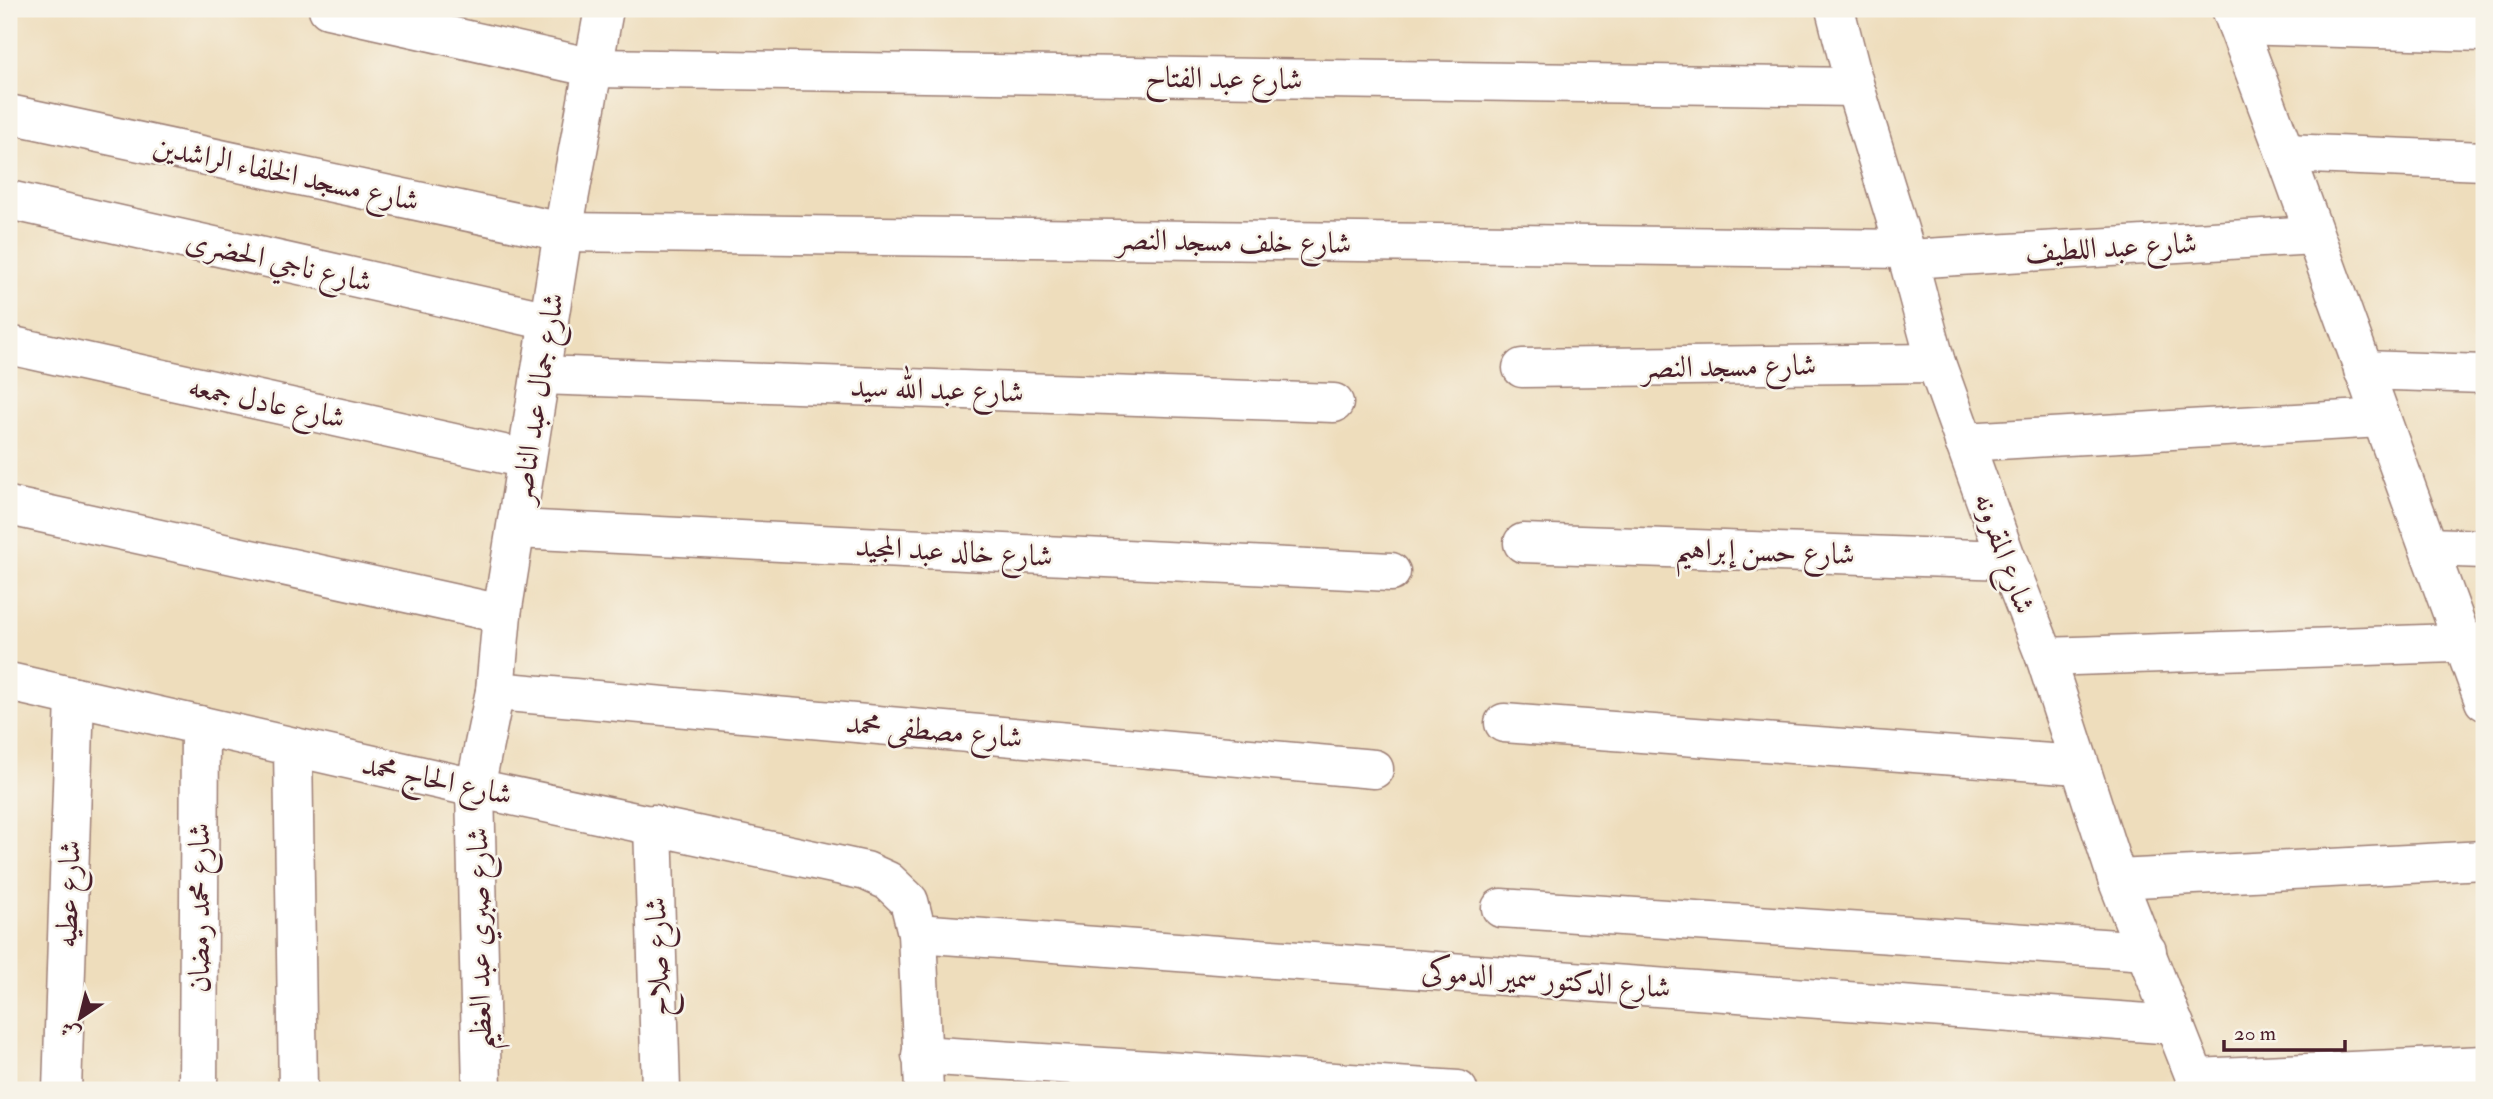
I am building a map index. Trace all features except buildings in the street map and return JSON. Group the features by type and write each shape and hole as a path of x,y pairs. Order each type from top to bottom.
{"street":[{"name":"شارع عبد الفتاح","path":"328,9 594,68 1855,88"},
{"name":"شارع جمال عبد الناصر","path":"475,788 495,691 502,614 563,232 604,9"},
{"name":"شارع المقرونه","path":"1835,9 1855,88 1936,363 2045,657 2117,879 2198,1084"},
{"path":"2484,32 2234,17 2429,547 2474,641 2484,701"},
{"name":"شارع مسجد الخلفاء الراشدين","path":"9,114 563,232"},
{"path":"2286,153 2484,161"},
{"name":"شارع ناجي الحضرى","path":"9,200 549,321"},
{"name":"شارع خلف مسجد النصر","path":"563,232 1906,254"},
{"name":"شارع عبد اللطيف","path":"1906,254 2314,235"},
{"name":"شارع عادل جمعه","path":"9,345 526,459"},
{"name":"شارع مسجد النصر","path":"1522,368 1936,363"},
{"path":"2363,370 2484,374"},
{"name":"شارع عبد الله سيد","path":"540,375 1334,403"},
{"path":"1964,442 2381,418"},
{"path":"9,506 502,614"},
{"name":"شارع خالد عبد المجيد","path":"516,529 1391,572"},
{"name":"شارع حسن إبراهيم","path":"1523,542 2007,560"},
{"path":"2429,547 2484,549"},
{"path":"2045,657 2474,641"},
{"name":"شارع الحاج محمد","path":"9,682 475,788 866,871 888,881 909,901 917,933 922,1073"},
{"name":"شارع مصطفى محمد","path":"495,691 1374,769"},
{"name":"شارع عطيه","path":"62,1090 75,697"},
{"path":"1504,723 2078,765"},
{"name":"شارع محمد رمضان","path":"198,1090 200,725"},
{"path":"293,747 298,1090"},
{"name":"شارع صبري عبد العظيم","path":"475,788 482,1090"},
{"name":"شارع صلاح","path":"653,824 661,1090"},
{"path":"2117,879 2484,860"},
{"path":"1501,908 2147,951"},
{"name":"شارع الدكتور سمير الدموكى","path":"917,933 2175,1025"},
{"path":"2198,1084 2484,1065"},
{"path":"922,1073 1458,1090"}]}
